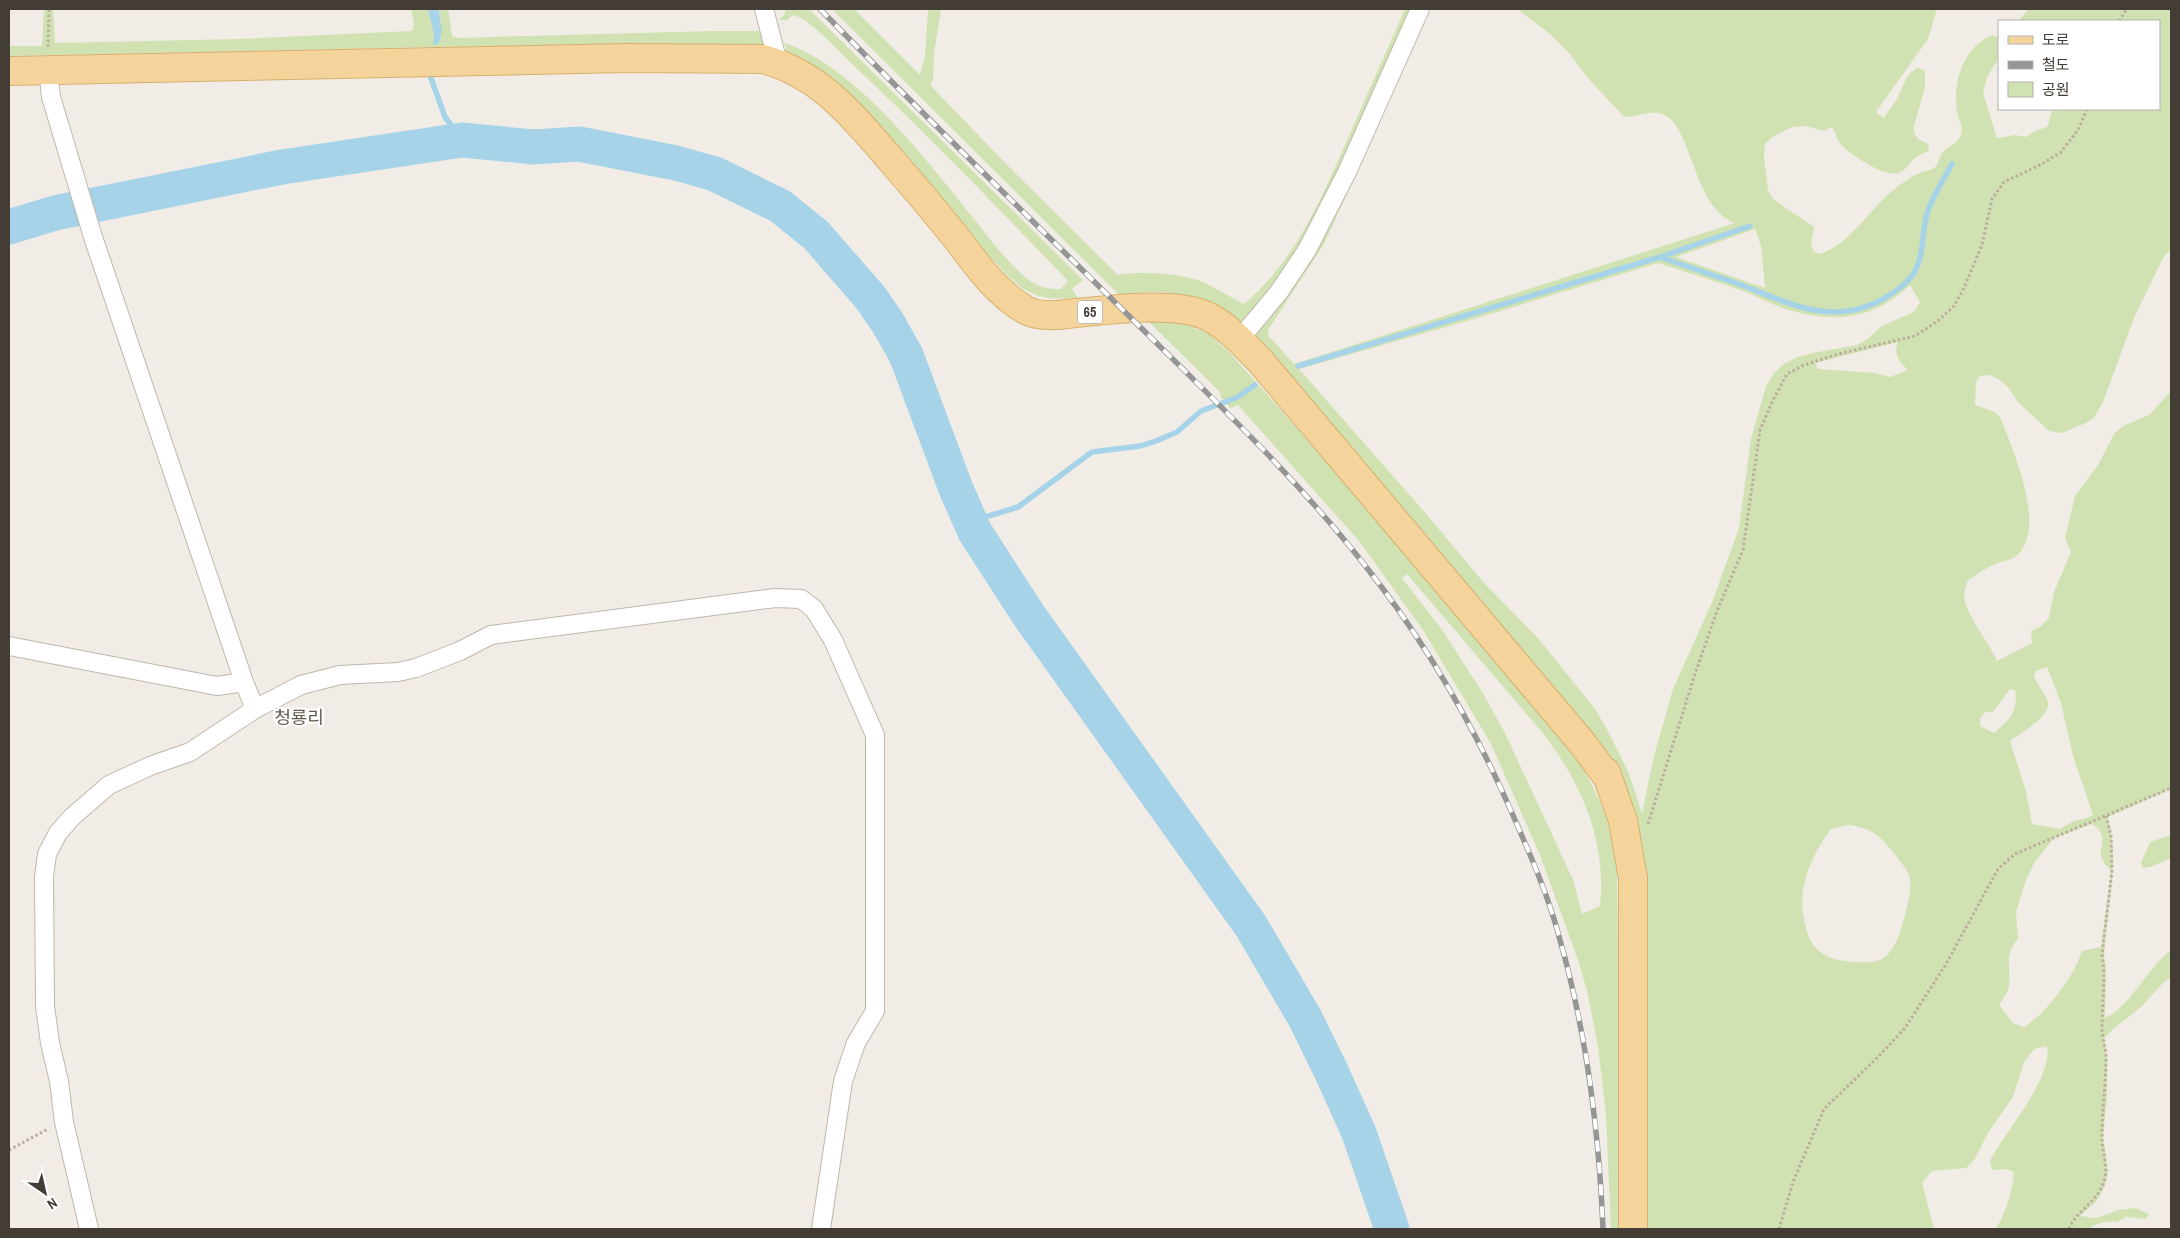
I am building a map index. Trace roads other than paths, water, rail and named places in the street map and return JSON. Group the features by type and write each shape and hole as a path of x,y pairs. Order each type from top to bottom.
{"main road":[{"name":"65","path":"9,71 628,58 763,59 778,63 835,98 933,209 991,282 1025,311 1051,316 1150,307 1176,309 1206,316 1239,340 1261,362 1583,744 1605,774 1606,772 1623,821 1633,878 1633,1229"}],"street":[{"path":"764,9 778,63"},
{"path":"1239,340 1279,292 1307,250 1347,172 1420,9"},
{"path":"48,70 50,97 93,237 244,682 255,709"},
{"path":"88,1229 64,1122 59,1081 50,1044 45,1006 44,877 47,854 58,833 72,818 109,786 150,766 190,752 255,709 301,686 340,675 398,672 416,668 460,651 491,635 775,598 801,599 814,609 834,640 875,735 875,1011 856,1043 843,1081 821,1229"},
{"path":"9,646 217,686 244,682"}],"water":[{"path":"428,9 439,9 442,31 439,43 435,45 433,44 434,35"}],"waterway":[{"path":"431,78 445,117 462,140"},
{"path":"9,227 55,213 282,167 462,140 534,147 579,144 676,163 715,174 780,206 816,235 870,297 888,323 906,355 956,489 975,532 1030,617 1251,926 1305,1018 1331,1071 1359,1133 1392,1229"},
{"path":"1660,257 1774,298 1811,309 1830,312 1849,311 1868,306 1900,288 1910,279 1915,271 1920,257 1924,226 1930,205 1952,164"},
{"path":"1298,366 1660,257 1750,226"},
{"path":"975,532 982,518 1018,507 1092,452 1140,446 1156,441 1177,432 1201,411 1236,398 1255,385"}],"railway":[{"path":"820,9 935,125 1222,407 1282,470 1340,534 1367,568 1389,596 1429,656 1482,749 1532,860 1556,924 1578,1011 1590,1083 1595,1120 1603,1229"}],"district":[{"name":"청룡리","path":"299,717"}]}
